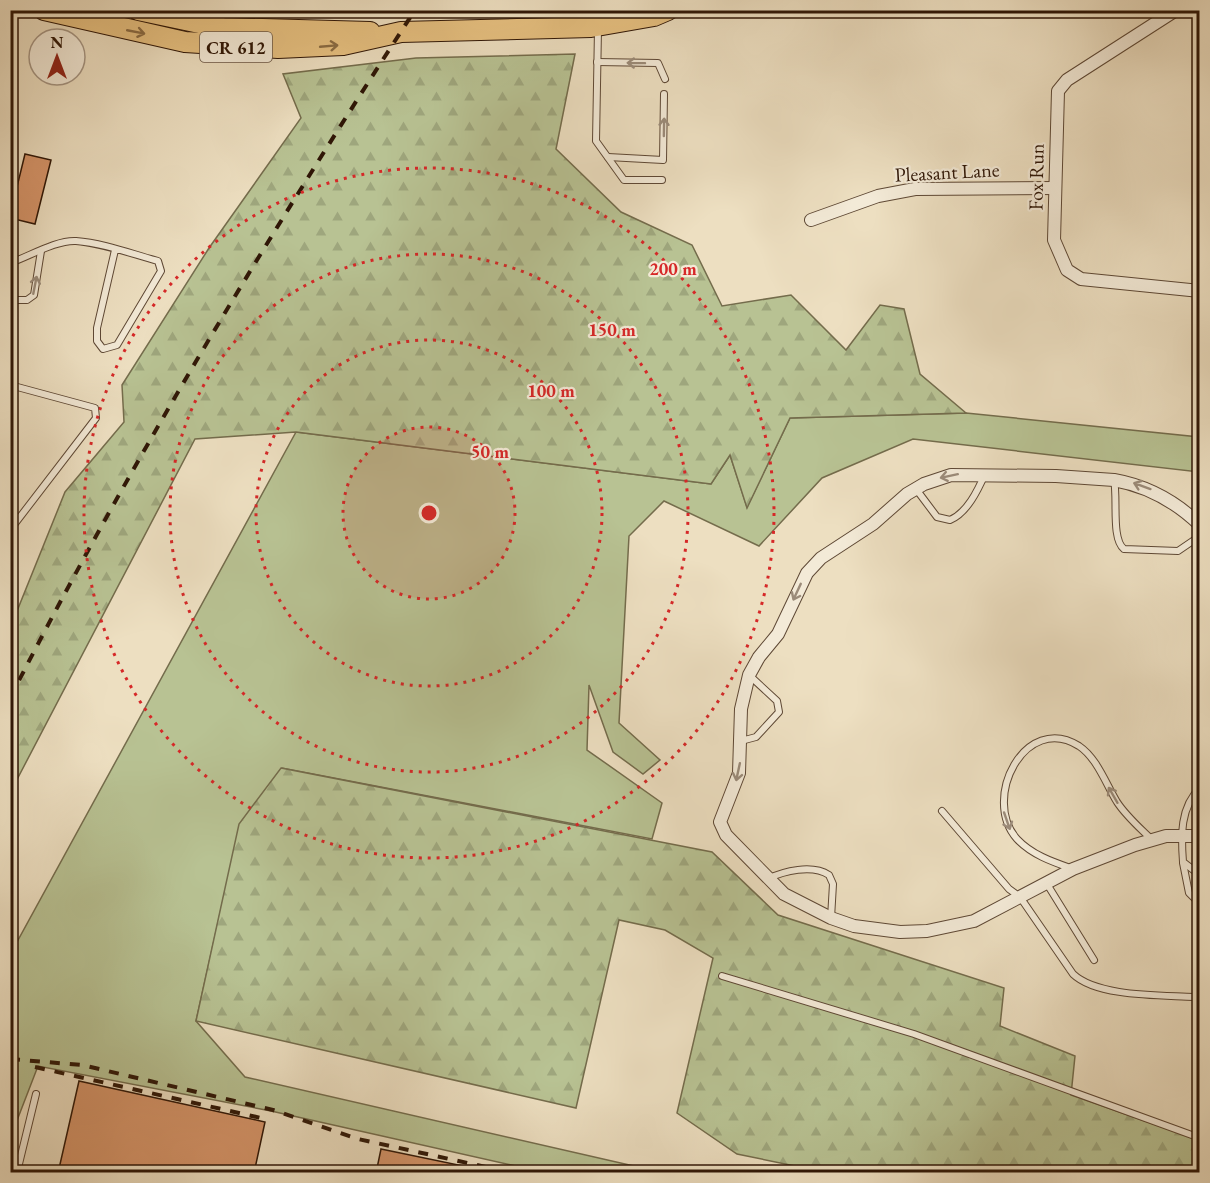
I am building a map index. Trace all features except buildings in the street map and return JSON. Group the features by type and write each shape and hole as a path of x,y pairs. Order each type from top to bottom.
{"main road":[{"name":"CR 612","path":"44,10 80,15 185,42 255,48 343,45 393,33"},
{"name":"CR 612","path":"138,10 223,28 393,33 598,25 654,16 668,10"}],"street":[{"name":"Fox Run","path":"1176,10 1067,80 1058,91 1054,240 1067,270 1081,279 1200,291"},
{"name":"Pleasant Lane","path":"811,220 878,196 915,189 1054,188"},
{"path":"1197,518 1152,490 1137,484 1114,480 985,473 951,475 916,489 873,524 813,564 801,584 778,634 759,657 749,675 741,710 739,772 720,822 726,835 766,879 784,894 831,918 876,930 927,931 974,921 1073,869 1151,840 1183,834 1200,836"}],"lane":[{"path":"598,25 596,141 624,180 662,180"},
{"path":"597,62 658,63 664,79"},
{"path":"608,158 663,160 664,94"},
{"path":"10,263 76,241 115,250 158,261 161,271 117,345 103,349 97,341 98,328 115,250"},
{"path":"10,300 27,300 34,295 41,251"},
{"path":"10,385 95,408 96,418 10,530"},
{"path":"916,489 937,517 950,520 957,516 976,494 985,473"},
{"path":"1114,480 1118,495 1117,536 1124,549 1178,551 1200,536"},
{"path":"741,741 759,735 779,712 775,698 749,675"},
{"path":"1073,869 1037,855 1026,847 1006,822 1005,791 1012,768 1025,751 1040,742 1062,740 1084,750 1118,804 1151,840"},
{"path":"1200,788 1186,804 1183,834 1183,862 1189,893 1200,904"},
{"path":"942,811 1009,889 1020,897 1073,974 1082,983 1141,994 1194,997"},
{"path":"1183,862 1190,870 1200,875"},
{"path":"766,879 787,871 824,872 833,884 831,918"},
{"path":"1047,884 1094,960"},
{"path":"722,976 914,1034 1200,1138"},
{"path":"17,1173 36,1094"}],"green space":[{"path":"575,54 556,149 621,212 692,245 722,306 791,295 846,350 880,305 904,309 920,374 966,413 790,418 747,508 730,455 711,484 296,432 195,439 11,791 11,626 65,492 124,422 122,385 209,248 301,118 283,74 416,58"},
{"path":"966,413 1199,437 1199,472 913,439 822,478 759,546 664,501 629,536 619,723 660,760 643,774 613,752 589,685 587,750 662,803 652,839 282,768 240,824 196,1021 245,1077 660,1172 542,1172 271,1111 38,1066 11,1136 11,953 296,432 711,484 730,455 747,507 790,418"},
{"path":"281,768 712,852 778,915 1004,988 1000,1026 1075,1056 1071,1095 1199,1140 1199,1172 824,1172 737,1154 677,1113 713,958 665,930 619,920 576,1108 196,1021 239,824"}],"railway":[{"path":"10,698 153,435 255,263 415,10"},
{"path":"10,1059 82,1065 273,1110 358,1139 509,1172"},
{"path":"35,1067 261,1118"}]}
